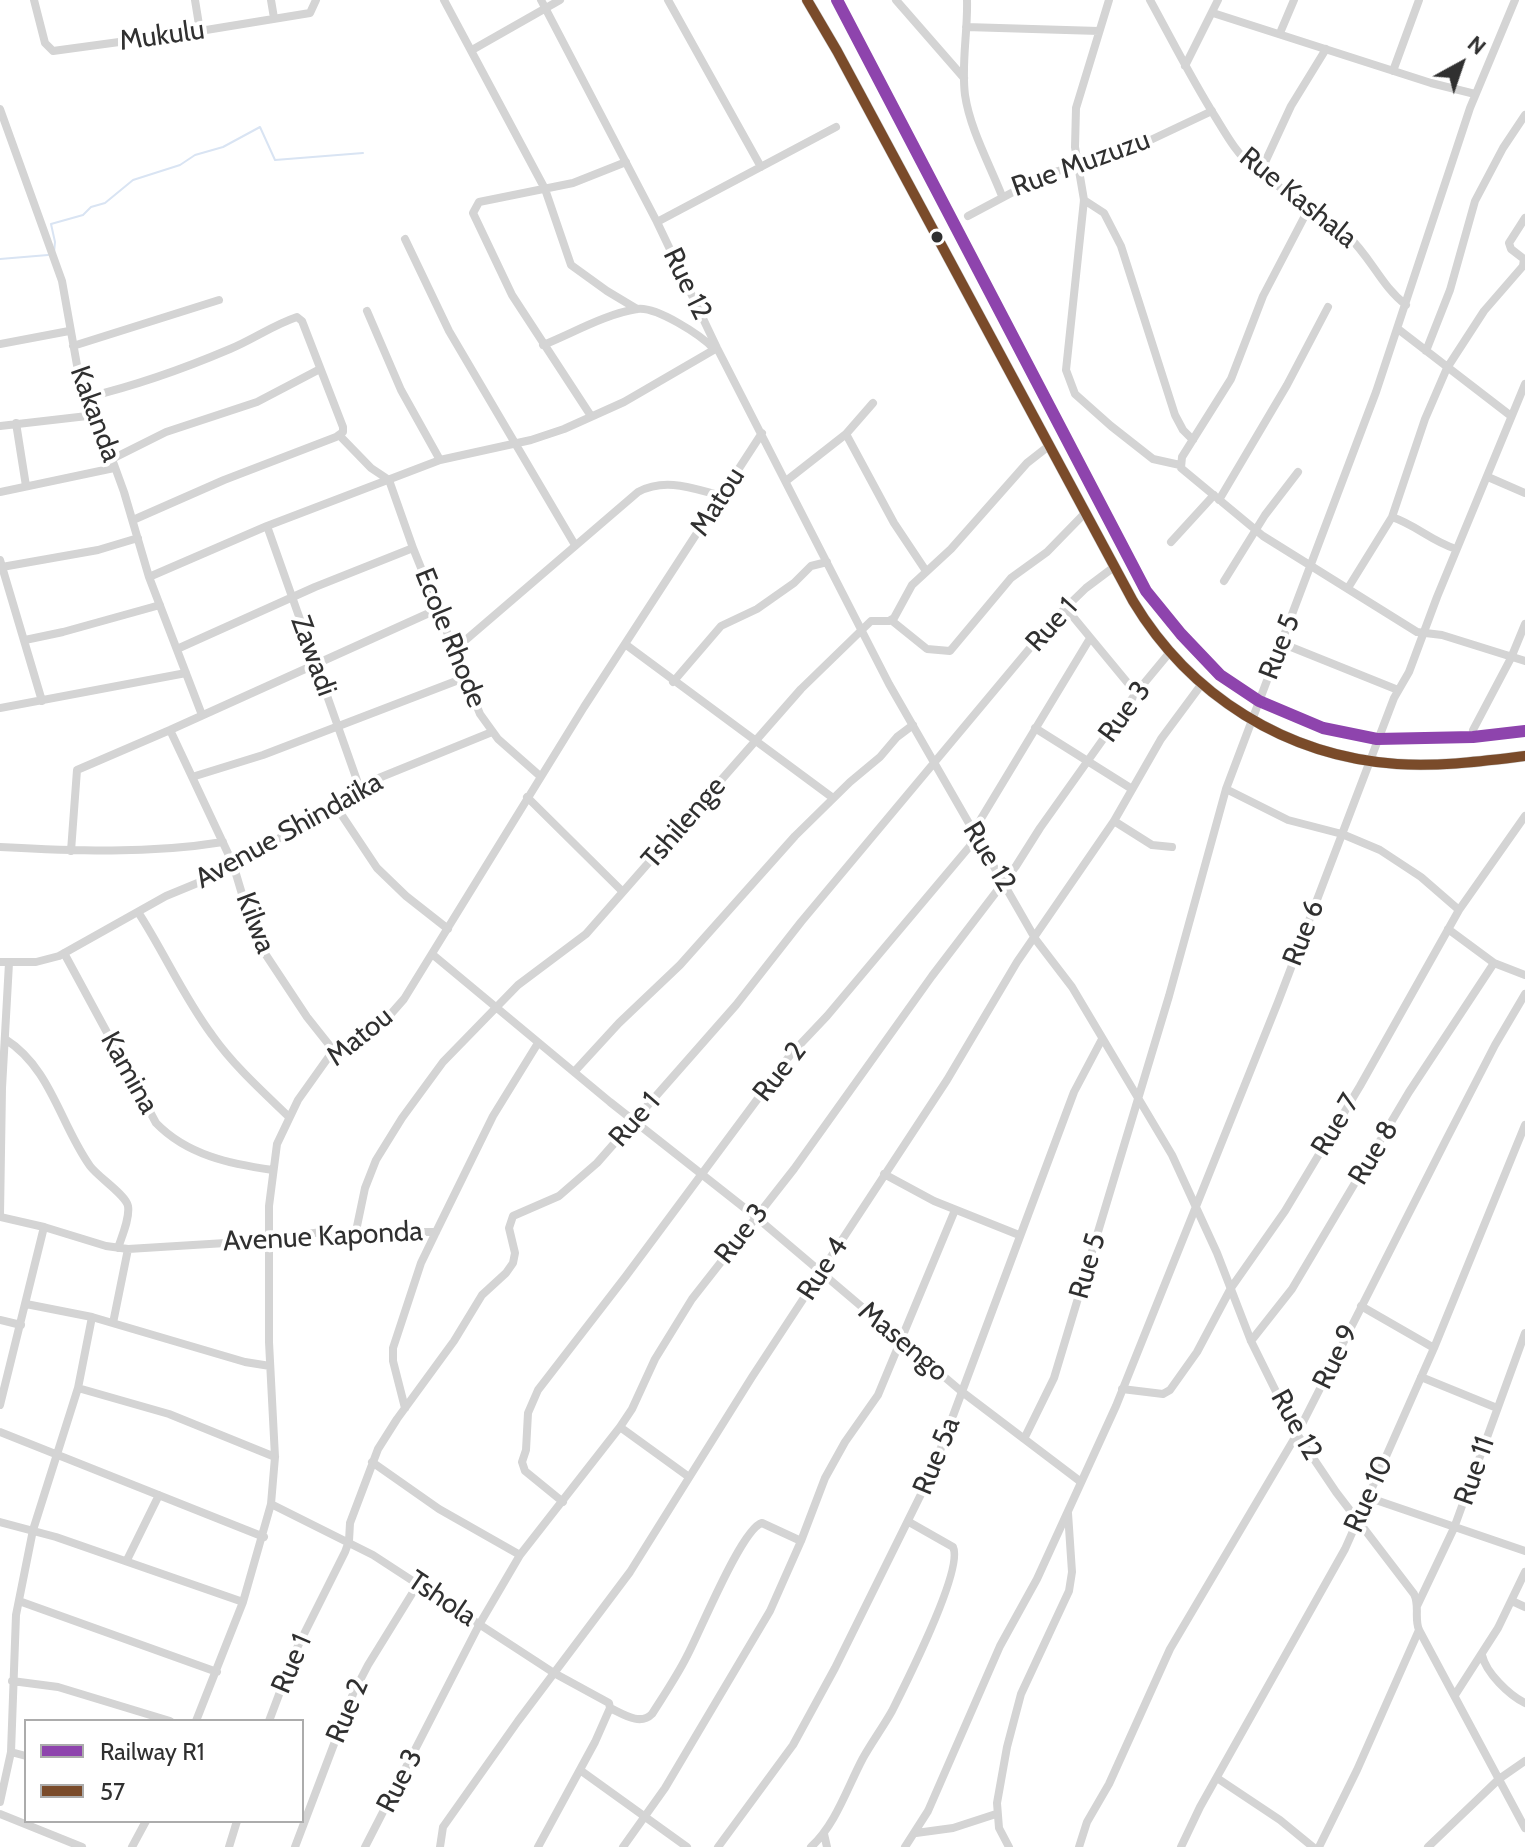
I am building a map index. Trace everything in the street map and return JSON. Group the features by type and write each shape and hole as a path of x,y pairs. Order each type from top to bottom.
{"main road":[{"path":"807,0 1146,623 1201,685 1250,720 1301,744 1369,761 1419,764 1525,756"}],"street":[{"name":"Mukulu","path":"34,0 45,43 53,51 312,13 316,0"},
{"path":"195,0 200,31"},
{"path":"271,0 274,18"},
{"path":"444,0 545,189 571,265 637,309"},
{"path":"472,50 544,4 560,0"},
{"path":"668,0 761,167"},
{"path":"896,0 964,78"},
{"name":"Rue Muzuzu","path":"967,0 964,78 969,112 1002,196 1055,171 1123,153 1212,111"},
{"path":"1109,0 1076,108 1075,147 1084,200 1066,364 1068,380 1081,401 1145,454 1160,463 1180,465 1258,530 1407,627 1525,661"},
{"name":"Rue Kashala","path":"1150,0 1185,66 1238,152 1260,173 1310,206 1356,244 1382,282 1406,305"},
{"path":"1185,66 1218,0"},
{"path":"1280,33 1294,0"},
{"path":"1393,71 1419,0"},
{"name":"Rue 5","path":"1024,1439 1052,1384 1169,996 1226,789 1398,329 1475,94 1515,0"},
{"name":"Rue 12","path":"544,4 861,630 1036,938 1058,967 1138,1096 1196,1205 1251,1341 1297,1434 1357,1521 1414,1594 1419,1630 1525,1828"},
{"path":"1213,13 1475,94"},
{"path":"966,27 1099,31"},
{"path":"1260,173 1291,106 1326,49"},
{"name":"Kakanda","path":"0,109 62,281 80,382 96,415 133,520 149,577 202,715"},
{"path":"1426,351 1450,290 1475,201 1503,148 1525,115"},
{"path":"657,222 836,127"},
{"path":"591,416 506,284 473,213 479,202 594,177 626,162"},
{"path":"968,216 1002,196"},
{"path":"1084,200 1107,216 1121,246 1175,415 1193,440"},
{"path":"1180,465 1231,379 1263,296 1310,206"},
{"path":"1348,588 1392,517 1425,419 1447,368 1484,311 1523,266 1524,259 1511,249 1509,243 1525,218"},
{"path":"405,239 449,331 575,545"},
{"path":"73,346 219,300"},
{"path":"1171,542 1216,498 1280,398 1328,307"},
{"path":"149,577 267,526 440,460 546,436 624,402 716,348 671,320 644,309 607,318 543,345"},
{"path":"367,311 401,390 440,460"},
{"path":"88,397 159,379 253,339 271,326 297,317 302,321 343,427 339,435 133,520"},
{"path":"1398,329 1511,416"},
{"path":"0,344 69,331"},
{"path":"0,492 113,464 166,432 257,402 320,369"},
{"name":"Rue 6","path":"905,1847 928,1811 1000,1646 1037,1579 1122,1389 1369,761 1398,690 1409,672 1525,384"},
{"path":"786,481 846,434 873,403"},
{"path":"0,426 96,415"},
{"path":"16,423 26,486"},
{"name":"Matou","path":"197,1719 243,1602 271,1504 275,1457 270,1366 269,1206 277,1144 289,1117 334,1051 382,1026 404,999 540,776 762,433"},
{"path":"846,434 894,523 926,571"},
{"path":"339,435 371,468 389,480"},
{"path":"1050,445 1027,463 965,534 926,571 908,591 891,620 927,649 944,653 950,651 1011,578 1047,552 1085,513"},
{"path":"1224,581 1265,515 1298,472"},
{"path":"1488,477 1525,493"},
{"name":"Ecole Rhode","path":"389,480 480,714 492,732 540,776"},
{"path":"454,650 638,492 668,483 722,496"},
{"path":"1392,517 1418,528 1430,539 1456,549"},
{"name":"Zawadi","path":"267,526 359,786"},
{"path":"42,701 1,563 98,550 138,538"},
{"path":"177,649 292,597 413,548"},
{"path":"673,682 721,626 757,609 794,583 811,566 827,562"},
{"name":"Rue 1","path":"270,1719 295,1652 349,1541 350,1523 372,1462 482,1295 510,1268 515,1257 509,1228 513,1216 567,1191 597,1163 736,1005 801,922 1065,607 1114,567"},
{"path":"25,640 160,605"},
{"path":"1065,607 1089,640 1136,693"},
{"path":"71,851 77,770 438,609"},
{"name":"Tshilenge","path":"356,1231 365,1188 385,1142 443,1062 495,1006 541,967 575,944 823,665 871,621 891,620"},
{"path":"1473,730 1511,658 1525,624"},
{"name":"Rue 2","path":"563,1502 525,1471 522,1462 526,1450 528,1413 538,1390 703,1175 791,1054 970,846 974,833 1089,640"},
{"path":"1281,643 1398,690"},
{"path":"625,644 833,798"},
{"name":"Rue 3","path":"365,1847 479,1625 520,1555 620,1427 684,1311 812,1145 924,986 1004,882 1136,693 1170,652"},
{"path":"0,708 186,673"},
{"path":"192,777 263,755 464,678"},
{"name":"Rue 4","path":"440,1847 443,1827 630,1572 947,1080 1017,962 1114,821 1161,739 1201,685"},
{"path":"574,1072 619,1023 680,965 760,873 833,798 913,725"},
{"path":"1035,728 1132,789"},
{"name":"Kilwa","path":"170,730 233,864 254,934 307,1017 334,1051"},
{"name":"Avenue Shindaïka","path":"4,963 45,961 64,953 271,844 359,786 492,732"},
{"path":"1226,789 1288,820 1342,834 1395,858 1459,910"},
{"path":"527,797 623,892"},
{"path":"333,802 377,868 448,929"},
{"name":"Rue 7","path":"1122,1389 1163,1394 1170,1390 1197,1352 1231,1288 1296,1193 1388,1039 1459,910 1525,816"},
{"path":"1114,821 1152,845 1172,847"},
{"path":"0,847 71,851 163,850 223,842"},
{"path":"138,912 210,1033 244,1073 289,1117"},
{"path":"1448,929 1494,963 1525,975"},
{"name":"Kamina","path":"64,953 150,1113 166,1133 189,1148 210,1156 273,1170"},
{"name":"Masengo","path":"432,954 633,1121 756,1217 961,1391 1081,1482"},
{"path":"0,1216 4,963"},
{"name":"Rue 8","path":"1251,1341 1292,1289 1409,1092 1494,963"},
{"name":"Rue 9","path":"1079,1847 1087,1822 1109,1784 1170,1649 1297,1434 1488,1058 1525,994"},
{"path":"5,1039 30,1059 63,1113 85,1158 103,1180 126,1200 128,1212 113,1323"},
{"name":"Rue 5a","path":"718,1847 793,1745 909,1522 932,1472 1074,1092 1102,1039"},
{"name":"Avenue Kaponda","path":"0,1216 123,1248 242,1242 356,1231 436,1232 493,1116 538,1043"},
{"name":"Rue 10","path":"1181,1847 1317,1601 1357,1521 1434,1348 1525,1125"},
{"path":"884,1174 955,1210 1019,1235"},
{"path":"623,1847 715,1706 770,1611 825,1478 852,1431 873,1403 955,1210"},
{"path":"0,1405 44,1227"},
{"path":"405,1408 393,1361 393,1348 421,1263 436,1232"},
{"path":"26,1304 92,1317 245,1362 270,1366"},
{"path":"1361,1306 1434,1348"},
{"path":"0,1802 11,1752 14,1629 19,1601 33,1530 78,1388 92,1317"},
{"path":"0,1320 21,1325"},
{"name":"Rue 11","path":"1417,1607 1454,1528 1525,1333"},
{"path":"1421,1377 1497,1408"},
{"path":"78,1388 169,1414 275,1457"},
{"path":"620,1427 689,1477"},
{"path":"0,1432 264,1537"},
{"path":"372,1462 449,1515 520,1555"},
{"path":"127,1560 145,1529 159,1495"},
{"path":"1367,1497 1525,1551"},
{"name":"Tshola","path":"271,1504 349,1541 554,1673 639,1720 648,1719 652,1714 688,1655 753,1528 760,1523 801,1541"},
{"path":"1009,1847 996,1814 1007,1747 1021,1694 1069,1591 1072,1572 1068,1512"},
{"path":"0,1522 127,1560 243,1602"},
{"path":"811,1847 824,1834 865,1753 891,1712 934,1624 954,1563 956,1552 953,1547 909,1522"},
{"path":"1455,1695 1482,1655 1525,1572"},
{"name":"Rue 2","path":"295,1847 353,1694 418,1584"},
{"path":"19,1601 217,1672"},
{"path":"1512,1601 1525,1607"},
{"path":"1217,1778 1316,1847 1343,1800 1419,1630"},
{"path":"1482,1655 1485,1666 1493,1676 1525,1703"},
{"path":"12,1681 58,1687 163,1719"},
{"path":"538,1847 580,1770 609,1705"},
{"path":"0,1734 12,1736"},
{"path":"11,1752 24,1755"},
{"path":"1428,1847 1499,1779 1525,1761"},
{"path":"580,1770 687,1847"},
{"path":"0,1814 82,1847"},
{"path":"916,1833 953,1828 996,1814"},
{"path":"132,1847 145,1823"},
{"path":"229,1847 236,1823"},
{"path":"824,1834 827,1847"}],"waterway":[{"path":"54,253 51,224 83,215 91,207 105,203 133,180 180,165 195,155 223,147 260,127 275,160 363,153"},
{"path":"0,259 48,255"}],"rail line":[{"name":"R1","path":"837,0 1146,591 1181,634 1220,675 1259,701 1323,728 1377,739 1473,737 1525,731"}],"transit line":[{"name":"57","path":"807,0 1133,601 1156,635 1183,665 1212,692 1245,715 1317,749 1356,759 1413,765 1525,756"}]}
